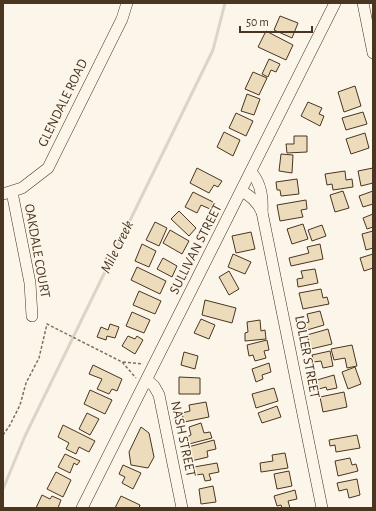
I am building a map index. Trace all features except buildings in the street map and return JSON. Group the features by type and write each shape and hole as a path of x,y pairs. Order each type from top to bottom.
{"street":[{"name":"GLENDALE ROAD","path":"7,193 26,186 48,168 122,19 128,3"},
{"name":"SULLIVAN STREET","path":"82,508 335,3"},
{"path":"363,3 373,53"},
{"name":"LOLLER STREET","path":"251,172 256,177 259,184 263,202 262,212"},
{"name":"LOLLER STREET","path":"242,191 258,203 262,212 322,508"},
{"name":"OAKDALE COURT","path":"7,193 30,283 32,316"},
{"name":"NASH STREET","path":"147,380 154,386 159,395 182,508"}],"path":[{"path":"3,435 20,405 26,383 39,358 47,324 122,362 136,378"},
{"path":"122,362 143,364"}],"waterway":[{"name":"Mile Creek","path":"3,489 25,436 213,50 225,3"}]}
